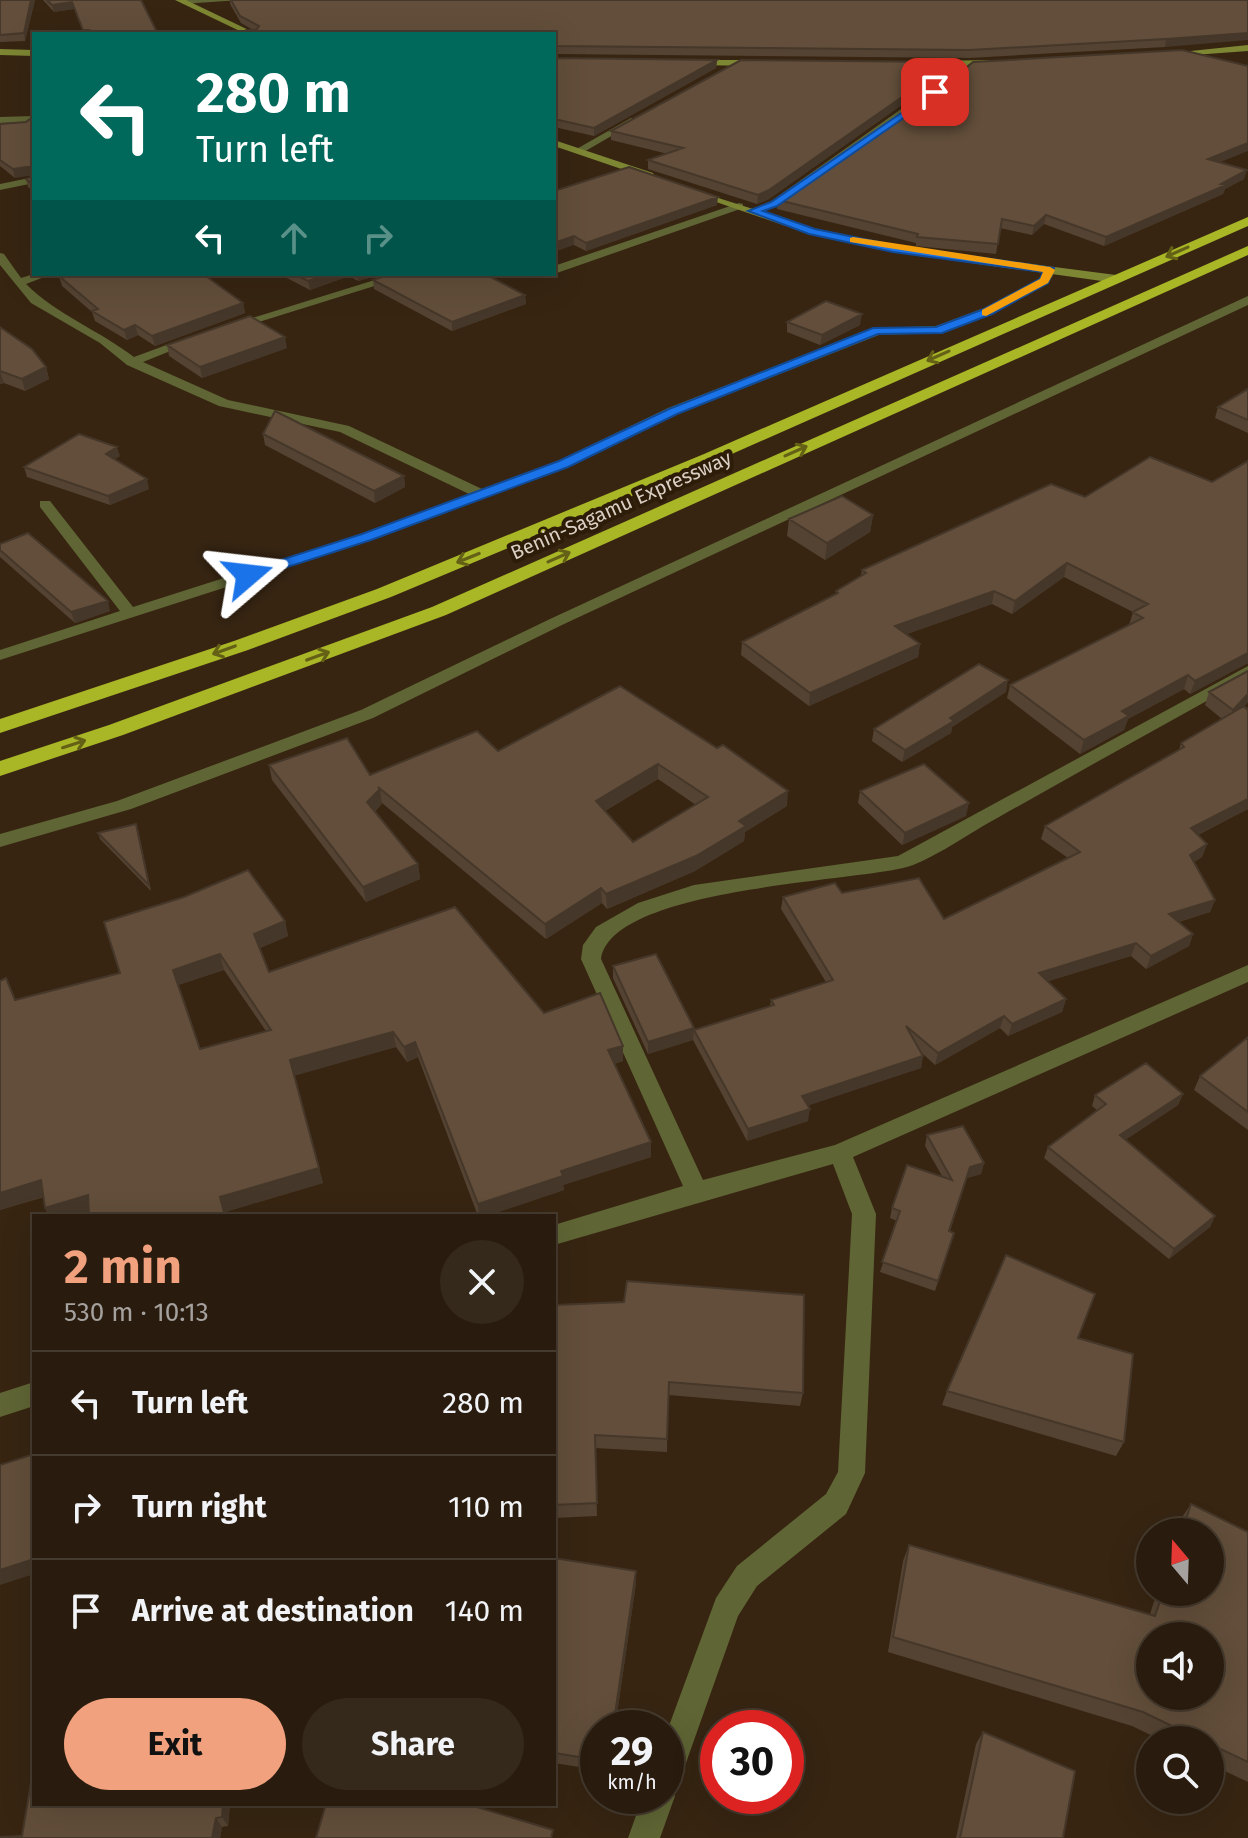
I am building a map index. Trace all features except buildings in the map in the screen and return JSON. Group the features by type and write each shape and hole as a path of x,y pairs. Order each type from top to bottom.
{"highway":[{"name":"Benin-Sagamu Expressway","path":"0,726 137,681 394,588 561,521 1248,221"},
{"name":"Benin-Sagamu Expressway","path":"0,769 116,730 439,611 1248,250"}],"street":[{"path":"181,1 236,0"},
{"path":"181,1 249,32"},
{"path":"1148,55 1248,48"},
{"path":"0,52 32,53"},
{"path":"675,62 767,63"},
{"path":"907,64 1016,62"},
{"path":"710,78 736,63"},
{"path":"753,211 774,204 935,92 969,64"},
{"path":"578,151 644,115"},
{"path":"0,120 32,119"},
{"path":"556,144 666,181"},
{"path":"0,187 32,180"},
{"path":"680,186 813,232 893,249 1116,279"},
{"path":"556,269 739,206"},
{"path":"0,256 18,283 35,300 104,340 132,362 224,403 344,429 480,494"},
{"path":"0,655 367,537 563,464 673,411 877,331 938,330 988,311 1044,281 1050,270"},
{"path":"18,283 40,276"},
{"path":"213,333 400,276"},
{"path":"0,841 124,805 367,714 556,622 1248,300"},
{"path":"132,362 199,338"},
{"path":"45,504 129,612"},
{"path":"697,1192 591,959 593,945 603,932 645,908 694,892 902,862 1248,671"},
{"path":"556,1234 840,1153 1248,973"},
{"path":"684,1726 726,1608 747,1576 836,1504 851,1473 864,1214 840,1153"},
{"path":"0,1405 32,1395"},
{"path":"644,1838 653,1814"}],"slow traffic":[{"path":"853,240 893,249 1050,270 1044,281 986,312"}],"route":[{"path":"248,575 367,537 563,464 673,411 877,331 938,330 988,311 1044,281 1050,270 893,249 813,232 753,211 774,204 935,92"}]}
